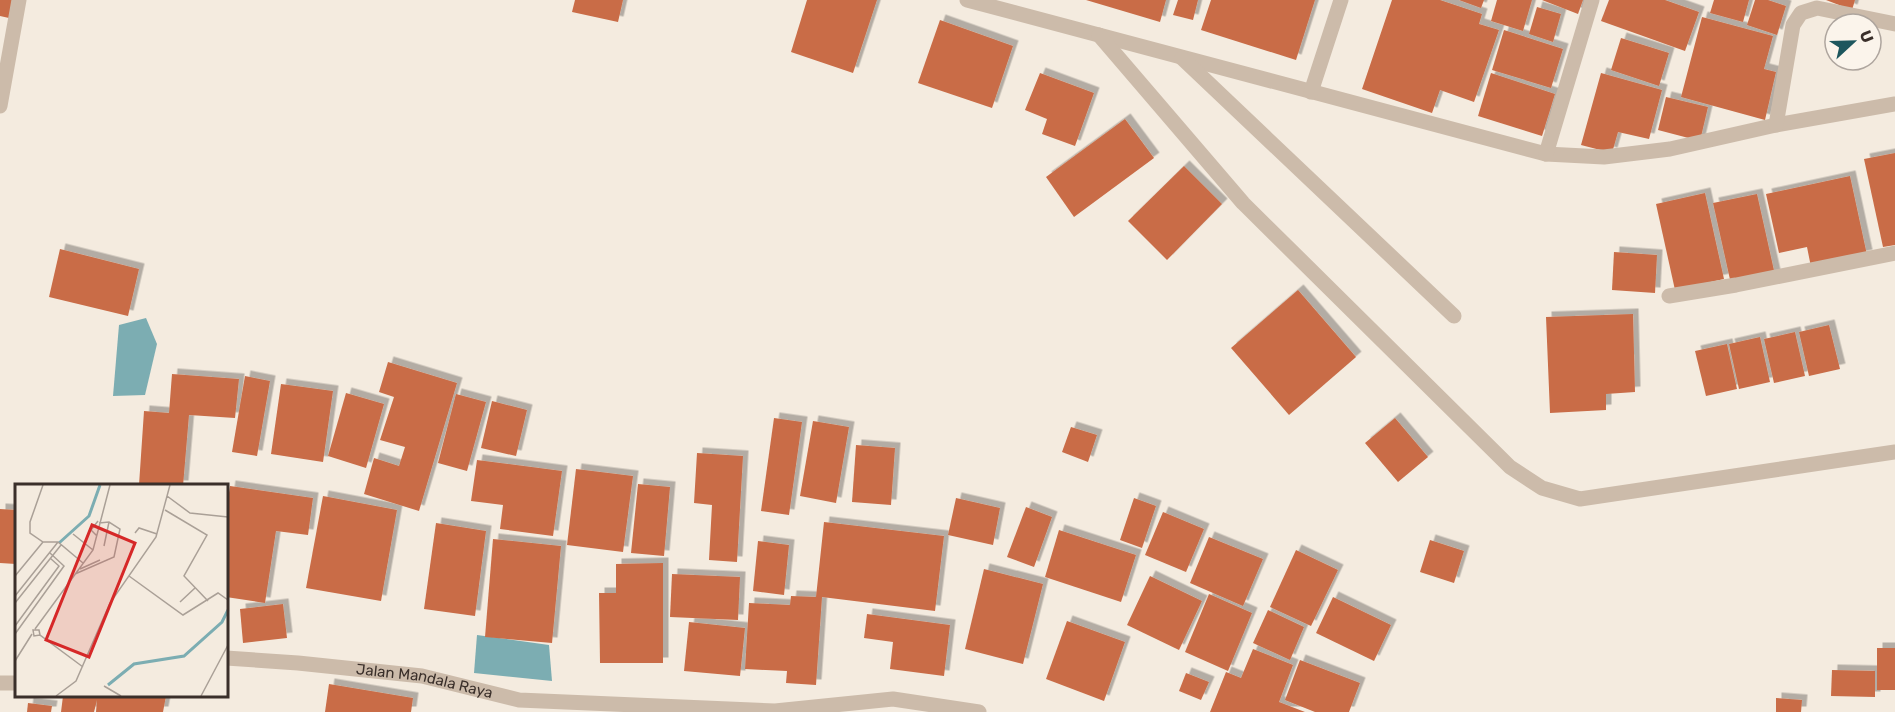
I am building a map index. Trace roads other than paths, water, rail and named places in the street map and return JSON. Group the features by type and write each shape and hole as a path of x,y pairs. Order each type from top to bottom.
{"street":[{"path":"0,106 19,0"},
{"path":"967,0 1546,154 1604,157 1671,149 1776,125 1895,104"},
{"path":"1311,92 1341,0"},
{"path":"1546,154 1592,0"},
{"path":"1776,125 1792,25 1801,13 1817,8 1895,24"},
{"path":"1099,35 1243,203 1510,467 1542,488 1580,499 1895,452"},
{"path":"1180,56 1454,316"},
{"path":"1669,296 1895,253"},
{"name":"Jalan Mandala Raya","path":"228,658 422,676 519,700 775,711 893,699 979,712"}],"water":[{"path":"146,318 157,344 145,395 113,396 119,325"},
{"path":"477,635 549,645 552,681 474,673"}]}
